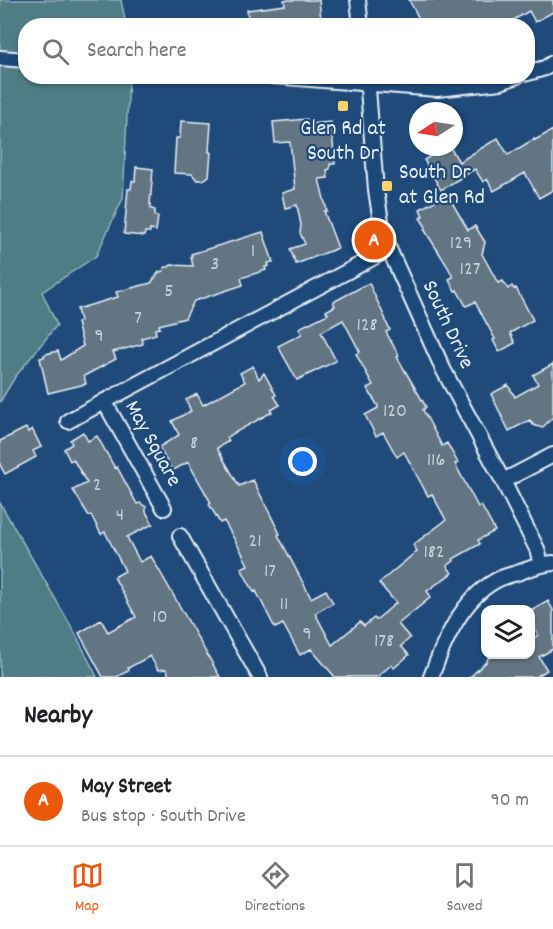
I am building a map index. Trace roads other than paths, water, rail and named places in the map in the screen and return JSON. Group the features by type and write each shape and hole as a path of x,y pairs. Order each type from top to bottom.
{"street":[{"path":"358,0 360,18"},
{"path":"0,58 18,59"},
{"path":"535,71 553,63"},
{"name":"South Drive","path":"368,84 376,190 381,222 389,249 443,369 537,549 547,563"},
{"path":"387,84 437,89 483,84"},
{"path":"68,421 389,249"},
{"name":"May Square","path":"104,402 164,508"},
{"path":"503,481 553,455"},
{"path":"180,536 260,677"},
{"path":"431,677 442,649 473,598 495,580 547,563"}],"place":[{"name":"Glen Rd at South Dr","path":"343,106"},
{"name":"South Dr at Glen Rd","path":"387,186"},
{"name":"May Street","path":"374,240"}]}
